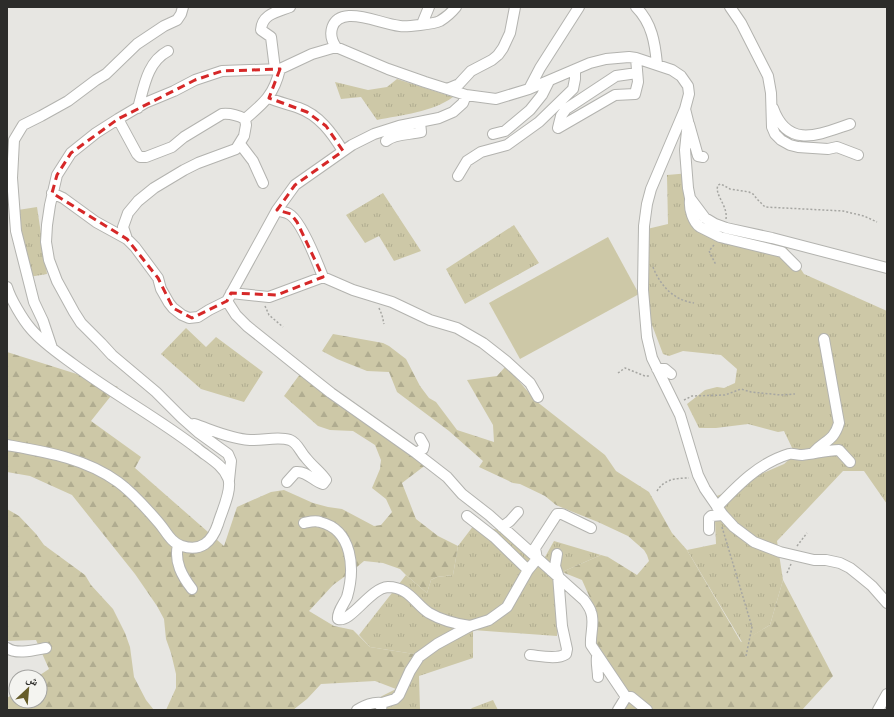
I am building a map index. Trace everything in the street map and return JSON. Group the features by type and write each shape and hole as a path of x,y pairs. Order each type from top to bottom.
{"street":[{"path":"52,350 43,321 34,302 16,231 12,178 14,140 23,125 68,101 106,74 137,44 164,26 177,20 183,7"},
{"path":"245,120 268,98 275,86 278,69 271,37 261,30 261,24 268,16 290,7"},
{"path":"422,24 429,7"},
{"path":"456,7 439,21 401,26 359,16 339,18 331,27 332,41 336,47 388,69 466,95 496,99 529,89 590,63 606,59 629,57 636,58 657,64 672,70 681,76 688,86 689,94 685,109 651,189 644,220 643,290 646,322 652,358 680,415 693,462 705,490 721,513 734,527 754,542 768,548 792,555 840,563 850,568 872,586 887,603"},
{"path":"447,89 459,84 471,71 492,60 498,55 510,33 515,7"},
{"path":"529,89 540,68 579,7"},
{"path":"636,7 643,14 653,36 657,64"},
{"path":"730,7 741,23 765,69 770,84 772,127 775,134 781,140 790,145 828,149 837,147 858,155"},
{"path":"7,445 76,459 112,478 138,500 178,545 190,549 203,546 210,539 216,530 225,505 231,460 228,454 190,425 156,392 112,355 81,323 66,300 49,260 46,242 52,193 57,175 71,153 96,133 138,108 195,80 222,71 278,69 312,54 336,47"},
{"path":"138,108 148,70 162,54 168,52"},
{"path":"636,58 638,82 635,94 615,95 558,128 561,116 566,109 616,76 637,73"},
{"path":"458,176 467,161 481,152 508,145 539,122 573,89 575,70"},
{"path":"493,134 505,131 530,110 542,95 549,81"},
{"path":"52,193 63,198 96,222 127,239 158,278 161,289 173,308 189,318 198,317 229,297 277,210 295,185 352,145 374,134 399,126 439,118 453,112 463,103 466,95"},
{"path":"268,98 286,105 300,108 307,112 326,126 343,151"},
{"path":"772,104 778,119 783,126 790,131 801,135 808,136 819,134 850,124"},
{"path":"685,109 698,156 703,157"},
{"path":"118,119 137,154 140,157 146,158 172,147 184,137 222,114 228,113 245,120"},
{"path":"127,239 123,227 124,222 128,213 138,201 154,188 184,170 198,163 236,149 240,144 246,125 245,120"},
{"path":"688,121 685,150 686,176 690,205 693,218 697,225 720,237 782,252 796,266"},
{"path":"386,141 391,137 421,132 420,122"},
{"path":"240,144 253,161 264,183"},
{"path":"690,198 705,218 720,226 887,268"},
{"path":"277,210 291,214 300,226 323,277 353,290 374,295 392,302 430,320 457,328 483,343 522,375 530,383 538,397"},
{"path":"229,297 269,297 323,277"},
{"path":"7,287 11,297 30,329 52,350 186,440 220,466 225,471 229,480"},
{"path":"229,297 236,315 247,326 337,397 447,477 462,494 502,527 584,600 592,612 593,618 590,638 591,645 626,697"},
{"path":"814,452 821,445 832,438 839,423 824,339"},
{"path":"659,372 665,369 671,374"},
{"path":"190,425 194,424 225,435 250,440 279,438 289,440 296,443 306,458 324,476 326,480 323,484 317,482 310,476 301,472 296,472 287,482"},
{"path":"416,453 423,449 424,445 420,438"},
{"path":"709,530 709,518 721,513 746,479 769,462 791,454 800,455 839,450 850,462"},
{"path":"502,527 518,512"},
{"path":"357,710 374,702 382,706 395,699 399,695 410,671 419,657 448,637 470,626 489,620 507,607 528,570 537,559 535,548 557,514 562,514 591,528"},
{"path":"467,516 494,537 528,570"},
{"path":"304,523 318,521 338,531 345,539 352,568 346,597 338,615 338,619 342,620 350,616 371,596 387,587 404,591 411,595 424,610 437,617 458,624 470,626"},
{"path":"178,545 176,554 178,566 185,580 192,589"},
{"path":"530,655 544,657 563,656 566,654 567,649 562,626 558,576 555,566 557,554"},
{"path":"7,648 18,651 46,648"},
{"path":"598,655 596,662 598,666 598,677"},
{"path":"878,710 887,694"},
{"path":"618,710 626,697"},
{"path":"626,697 631,697 647,710"}],"path":[{"path":"720,226 726,220 727,214 725,205 717,193 718,185 721,184 730,189 753,194 766,207 844,210 878,222"},
{"path":"716,265 709,251 720,237"},
{"path":"653,267 660,281 673,296 685,302 694,303"},
{"path":"374,295 384,324"},
{"path":"261,297 269,315 283,327"},
{"path":"618,373 624,368 645,376 659,372"},
{"path":"674,404 692,396 725,394 741,390 781,396 795,394"},
{"path":"657,491 670,480 677,478 699,477"},
{"path":"721,513 720,522 724,540 733,560 752,627 746,656"},
{"path":"792,555 807,533"}],"highlighted area":[{"path":"280,69 269,98 307,112 326,126 343,151 295,185 277,210 291,214 297,222 323,277 277,295 231,293 227,301 192,318 173,308 158,278 127,239 52,193 57,175 71,153 118,119 195,80 222,71"}],"green space":[{"path":"397,79 453,97 426,110 377,120 361,97 341,99 335,82 368,90 387,87"},
{"path":"690,173 689,196 711,218 785,245 804,274 887,311 887,504 864,471 843,471 777,541 783,580 770,625 742,642 687,550 716,544 714,497 742,482 784,464 795,454 784,431 778,432 748,424 716,428 699,428 687,404 705,390 717,387 724,388 735,383 737,369 721,355 683,351 669,356 663,354 649,317 647,229 668,224 667,175"},
{"path":"383,193 421,251 394,261 379,236 365,243 346,215"},
{"path":"37,207 47,274 29,277 18,210"},
{"path":"514,225 539,263 465,304 446,269"},
{"path":"608,237 639,294 520,359 489,303"},
{"path":"186,328 206,347 216,337 263,372 244,402 201,389 161,354"},
{"path":"333,334 383,343 389,346 406,359 420,386 429,398 436,402 457,430 494,442 493,425 467,380 497,376 506,366 536,401 605,455 616,471 649,492 672,533 687,550 741,642 770,625 783,580 833,676 802,710 619,710 630,695 592,640 594,607 582,580 562,572 601,555 608,557 637,575 649,561 644,550 628,536 556,505 545,496 479,467 483,461 449,431 397,392 389,372 367,371 337,359 322,351"},
{"path":"7,352 118,387 91,421 141,457 135,468 224,546 237,507 271,492 284,490 313,503 342,509 374,526 381,525 392,512 386,499 372,488 380,469 381,460 375,445 353,431 330,430 318,426 284,396 300,374 427,464 402,483 416,519 438,536 458,546 453,575 437,577 431,580 427,593 400,569 383,563 364,561 333,585 309,611 334,626 353,630 370,647 414,654 396,689 375,681 321,684 307,699 293,710 166,710 176,688 176,674 166,639 164,619 157,606 135,574 72,495 30,476 7,472"},
{"path":"7,509 19,516 44,545 85,575 91,585 113,609 130,647 134,677 146,700 154,710 7,710 8,697 8,709 48,709 49,669 36,640 7,641"},
{"path":"474,525 504,531 540,566 554,541 601,555 562,572 557,636 473,630 473,658 419,676 420,710 361,710 382,696 396,689 414,654 370,647 359,635 406,575 427,593 431,580 437,577 453,575 458,546"},
{"path":"493,700 498,710 470,710 472,708"}]}
